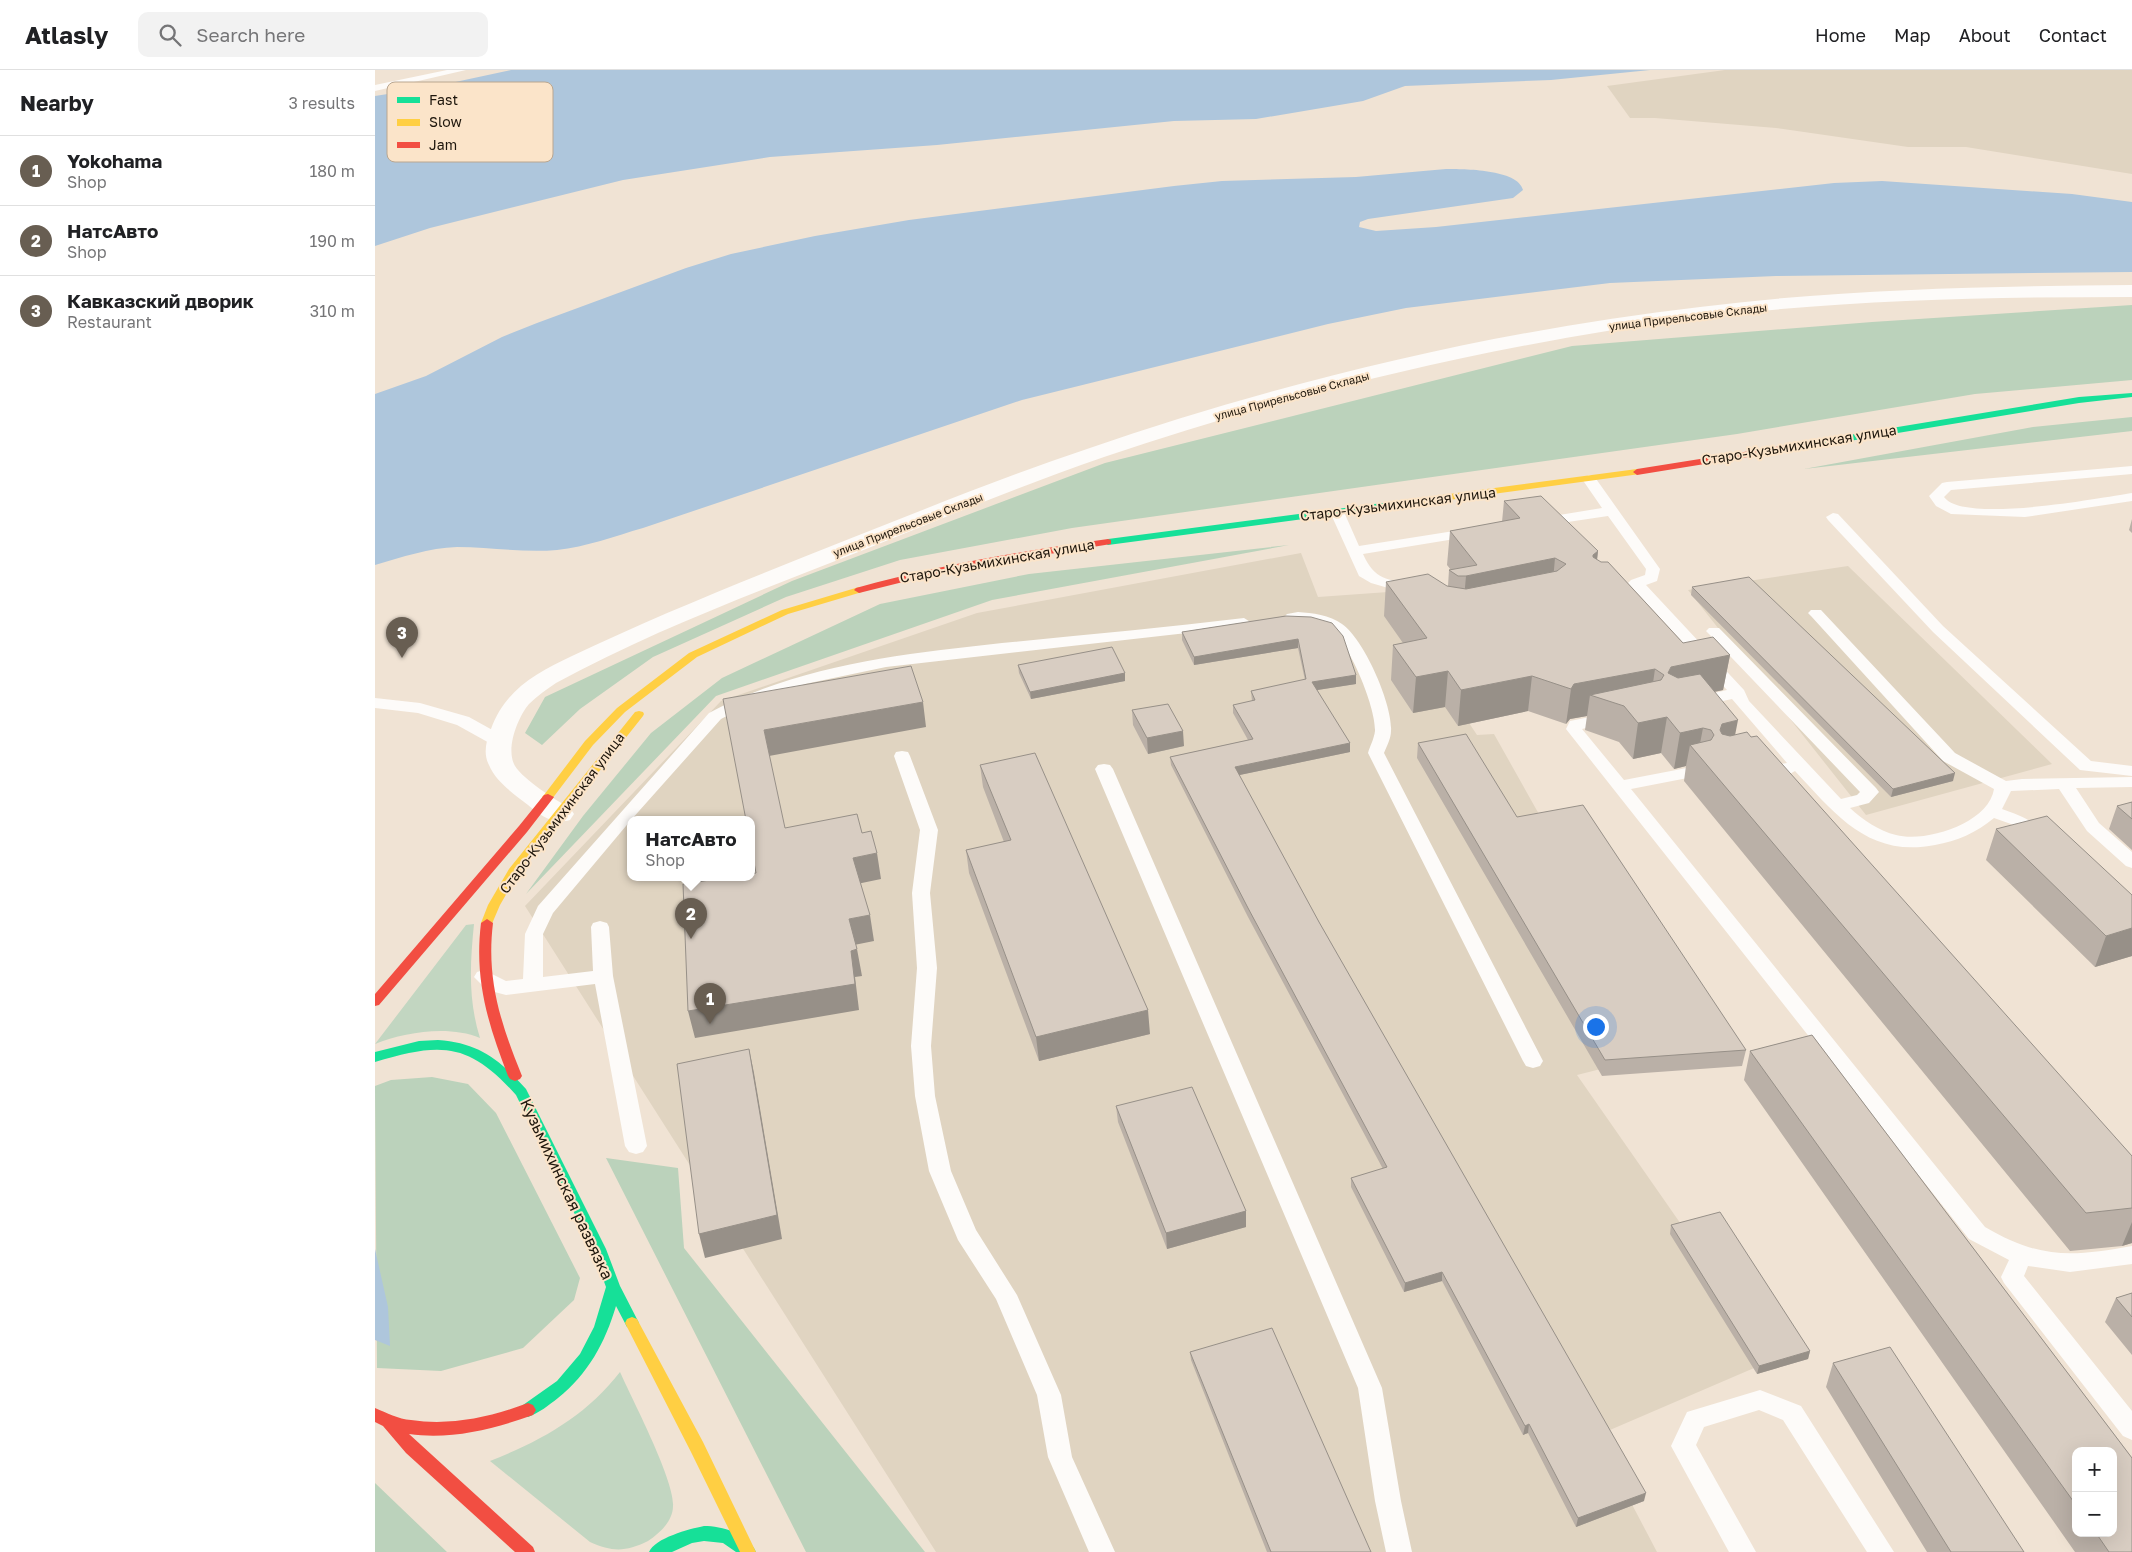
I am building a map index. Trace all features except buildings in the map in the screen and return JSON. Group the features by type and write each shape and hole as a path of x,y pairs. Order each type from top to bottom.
{"main road":[{"name":"Старо-Кузьмихинская улица","path":"521,1092 492,1018 484,977 484,940 488,919 495,903 589,743 613,718 635,698 713,644 785,612 893,580 998,558 1589,479 1755,454 2079,400 2132,395"},
{"name":"Старо-Кузьмихинская улица","path":"375,1002 523,829 551,809 680,666"},
{"name":"Кузьмихинская развязка","path":"375,1057 394,1050 427,1045 450,1045 469,1048 498,1064 521,1092 599,1249 613,1287 605,1326 589,1357 567,1382 534,1407 502,1419 450,1428 389,1423 376,1416"},
{"path":"613,1287 697,1447 748,1552"},
{"path":"389,1423 412,1448 527,1552"},
{"path":"657,1552 682,1540 717,1533 735,1538 748,1552"}],"street":[{"name":"улица Прирельсовые Склады","path":"499,741 510,714 523,695 545,679 607,648 715,600 1054,467 1143,437 1247,406 1412,364 1637,321 1756,307 1866,299 2045,291 2132,291"},
{"path":"499,741 500,762 512,781 551,809"}],"lane":[{"path":"404,82 461,70"},
{"path":"2132,470 1947,486 1936,496 1941,503 1951,510 2025,513 2132,497"},
{"path":"1589,479 1653,569 1652,578 1617,586"},
{"path":"1524,524 1610,511"},
{"path":"1337,512 1364,573 1376,580 1419,594"},
{"path":"1833,517 1938,629 2086,766 2132,771"},
{"path":"1354,550 1486,530"},
{"path":"1636,583 1738,693 1741,702 1799,765 1838,805 1867,831 1885,840 1911,844 1929,842 1967,830 1992,812 2003,798 2003,787"},
{"path":"1816,613 1949,757 2003,787 2022,784 2132,782"},
{"path":"1277,618 1316,618 1338,627 1351,641 1368,678 1384,729 1376,754 1533,1061"},
{"path":"627,816 715,716 745,698 805,677 886,662 996,648 1181,631 1257,621"},
{"path":"1715,631 1870,792 1863,799 1838,805"},
{"path":"1682,705 1738,693"},
{"path":"375,703 420,708 463,721 499,741"},
{"path":"1625,716 1577,724 1574,729 1977,1233 1999,1248 2038,1261 2068,1265 2132,1255"},
{"path":"1768,755 1786,751"},
{"path":"902,756 929,830 921,893 927,968 921,1046 925,1096 940,1171 966,1234 1006,1295 1049,1395 1061,1457 1102,1552"},
{"path":"1791,793 1779,774 1787,768 1799,765"},
{"path":"1105,769 1370,1388 1388,1501 1399,1552"},
{"path":"1621,786 1697,771"},
{"path":"2064,783 2093,827 2132,862"},
{"path":"1992,812 2017,820 2054,850"},
{"path":"533,986 534,934 545,910 627,816"},
{"path":"599,927 603,976 637,1146"},
{"path":"484,977 494,985 503,988 533,986 603,976"},
{"path":"492,1018 495,1005 503,996 533,986"},
{"path":"2022,1256 2012,1277 2132,1429"},
{"path":"1743,1552 1683,1446 1697,1419 1760,1400 1792,1414 1881,1552"}],"shaded area":[{"path":"1725,70 2132,70 2132,174 1966,147 1908,147 1776,128 1655,118 1630,118 1607,86"},
{"path":"1301,553 1318,597 1388,592 1416,643 1477,735 1494,734 1672,1051 1577,1075 1775,1359 1596,1436 1657,1552 936,1552 525,906 721,701 977,613"},
{"path":"1848,566 2052,764 1866,815 1688,590"}],"green space":[{"path":"2132,305 2132,380 1975,394 1737,434 1072,528 900,560 786,597 653,657 580,709 542,745 525,733 545,697 792,581 1105,463 1572,346 1872,322"},
{"path":"2132,417 2132,431 1804,469 2033,427"},
{"path":"1289,545 992,600 716,696 526,894 583,816 651,733 722,678 880,604 1029,574"},
{"path":"474,924 471,981 473,1010 480,1038 468,1034 441,1031 413,1033 375,1044 466,925"},
{"path":"432,1077 468,1084 496,1113 580,1278 574,1300 523,1348 441,1371 377,1368 375,1086 391,1080"},
{"path":"606,1158 678,1168 684,1248 925,1552 806,1552"},
{"path":"620,1372 660,1460 672,1494 673,1506 668,1522 648,1541 626,1549 612,1549 590,1542 490,1461 545,1436 593,1402"},
{"path":"375,1483 447,1552 375,1552"}],"water":[{"path":"511,70 1650,70 1551,80 1405,86 1363,101 1256,119 1174,121 937,145 770,157 623,180 430,228 375,246 375,96 387,94 387,162 553,162 553,82 455,82"},
{"path":"1446,169 1477,170 1501,174 1519,183 1523,190 1513,198 1368,219 1360,222 1359,227 1376,231 1436,227 1834,183 1882,181 2072,194 2132,202 2132,272 1776,276 1610,283 1406,308 1328,324 1022,400 643,528 590,544 568,549 544,551 470,547 436,549 375,565 375,394 426,376 502,337 537,323 686,268 731,254 815,236 909,220 1222,181 1356,177"},
{"path":"375,1249 388,1307 390,1346 375,1340"}],"traffic: fast":[{"path":"1819,443 2079,400 2132,395"},
{"path":"1108,542 1390,505"},
{"path":"375,1057 419,1046 438,1044 455,1046 472,1051 489,1060 505,1074 521,1092 599,1249 613,1287 632,1323"},
{"path":"528,1410 547,1398 562,1385 575,1373 585,1359 601,1327 613,1287"},
{"path":"657,1552 681,1540 704,1534 726,1537 748,1552"}],"traffic: slow":[{"path":"1390,505 1637,472"},
{"path":"548,797 589,743 621,710 693,655 785,612 859,590"},
{"path":"487,923 494,905 513,872 639,714"},
{"path":"632,1323 697,1447 748,1552"}],"traffic: jam":[{"path":"1637,472 1819,443"},
{"path":"859,590 951,567 1108,542"},
{"path":"375,1002 523,829 548,797"},
{"path":"487,923 484,963 486,982 495,1020 515,1076"},
{"path":"375,1415 392,1423 431,1429 472,1426 528,1410"},
{"path":"389,1423 412,1448 527,1552"}],"place":[{"name":"Кавказский дворик","path":"402,658"},
{"name":"НатсАвто","path":"691,939"},
{"name":"Yokohama","path":"710,1024"}]}
